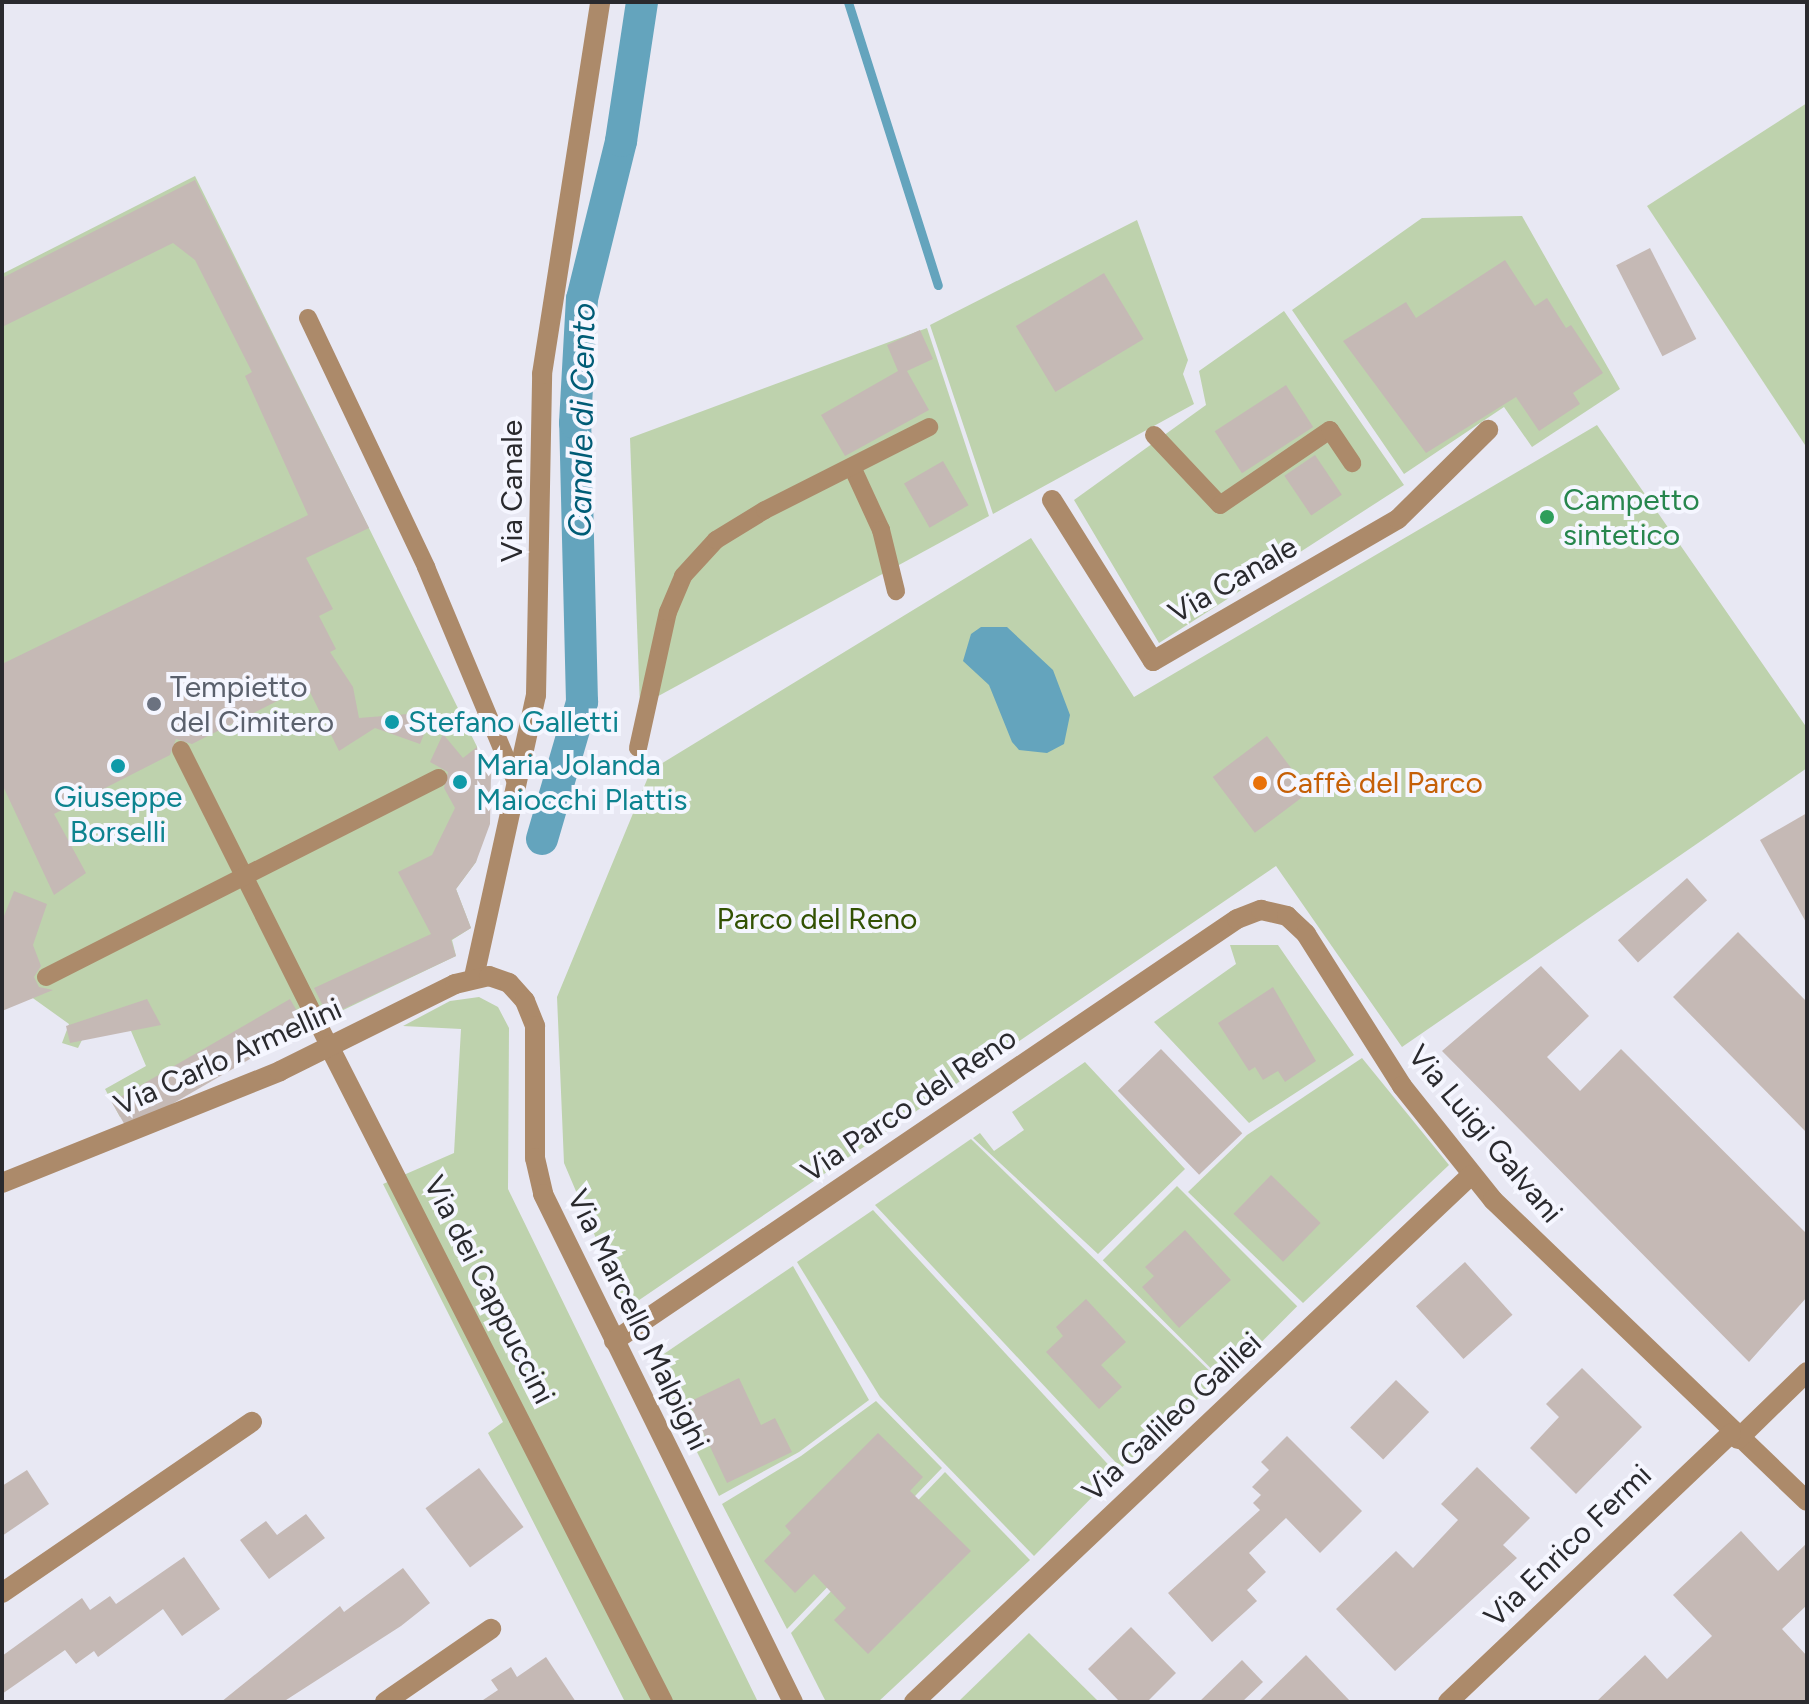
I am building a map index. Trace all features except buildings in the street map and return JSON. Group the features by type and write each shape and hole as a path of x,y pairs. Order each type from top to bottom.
{"street":[{"name":"Via Canale","path":"474,977 536,695 543,595 542,374 600,2"},
{"name":"Via Canale","path":"1052,500 1153,661 1398,519 1488,430"},
{"name":"Via Luigi Galvani","path":"1237,919 1261,910 1297,923 1371,1041 1471,1175 1734,1436 1807,1501"},
{"name":"Via Parco del Reno","path":"614,1341 1237,919"},
{"name":"Via Carlo Armellini","path":"2,1183 330,1048 474,977"},
{"name":"Via Marcello Malpighi","path":"474,977 509,983 532,1013 538,1178 614,1341 793,1702"},
{"name":"Via dei Cappuccini","path":"330,1048 594,1561 663,1702"},
{"name":"Via Galileo Galilei","path":"914,1702 1471,1175"},
{"path":"1734,1436 1807,1372"},
{"path":"2,1593 252,1422"},
{"name":"Via Enrico Fermi","path":"1448,1702 1734,1436"},
{"path":"385,1702 491,1629"}],"lane":[{"path":"308,318 426,567 516,782"},
{"path":"638,748 668,612 683,576 716,540 929,427"},
{"path":"1154,435 1220,505 1330,430 1352,463"},
{"path":"853,469 881,530 896,591"},
{"path":"181,750 330,1048"},
{"path":"46,977 438,778"}],"green space":[{"path":"1807,103 1807,448 1647,206"},
{"path":"195,176 491,775 476,862 456,889 471,928 452,940 456,956 120,1117 105,1089 146,1066 131,1031 86,1032 78,1048 62,1043 69,1024 2,976 2,274"},
{"path":"1522,216 1620,389 1532,447 1504,407 1404,474 1292,310 1422,218"},
{"path":"1137,220 1188,360 1183,374 1194,404 993,514 930,325"},
{"path":"1284,311 1404,485 1159,643 1074,500 1206,405 1199,371"},
{"path":"927,328 989,516 640,706 630,438"},
{"name":"Parco del Reno","path":"1597,425 1807,728 1807,768 1402,1047 1276,866 626,1309 564,1163 557,997 651,770 1031,538 1134,697"},
{"path":"1230,945 1278,945 1354,1055 1249,1123 1154,1022 1236,964"},
{"path":"479,997 498,1007 509,1028 508,1189 758,1702 625,1702 488,1433 503,1422 383,1184 454,1153 461,1029 403,1026 450,1001"},
{"path":"1362,1058 1449,1165 1303,1303 1188,1192 1247,1135"},
{"path":"1085,1062 1185,1169 1098,1254 973,1138 980,1133 994,1151 1024,1130 1012,1112"},
{"path":"971,1139 1219,1380 1121,1468 875,1205"},
{"path":"1177,1186 1297,1306 1223,1380 1103,1260"},
{"path":"873,1210 1116,1473 1034,1556 880,1397 797,1262"},
{"path":"793,1266 869,1400 799,1452 719,1496 652,1362"},
{"path":"876,1401 942,1468 787,1629 722,1504 801,1456"},
{"path":"945,1472 1030,1560 878,1702 826,1702 791,1633"},
{"path":"1029,1633 1099,1702 958,1702"}],"water":[{"path":"981,627 1007,627 1053,670 1070,715 1064,744 1047,753 1019,750 1012,742 989,685 963,661 971,634"}],"waterway":[{"name":"Canale di Cento","path":"542,839 582,702 575,423 582,299 621,141 642,2"},
{"path":"848,2 938,285"}],"place":[{"name":"Campetto sintetico","path":"1547,517"},
{"name":"Tempietto del Cimitero","path":"154,704"},
{"name":"Stefano Galletti","path":"392,722"},
{"name":"Giuseppe Borselli","path":"118,766"},
{"name":"Maria Jolanda Maiocchi Plattis","path":"460,782"},
{"name":"Caffè del Parco","path":"1260,783"}]}
